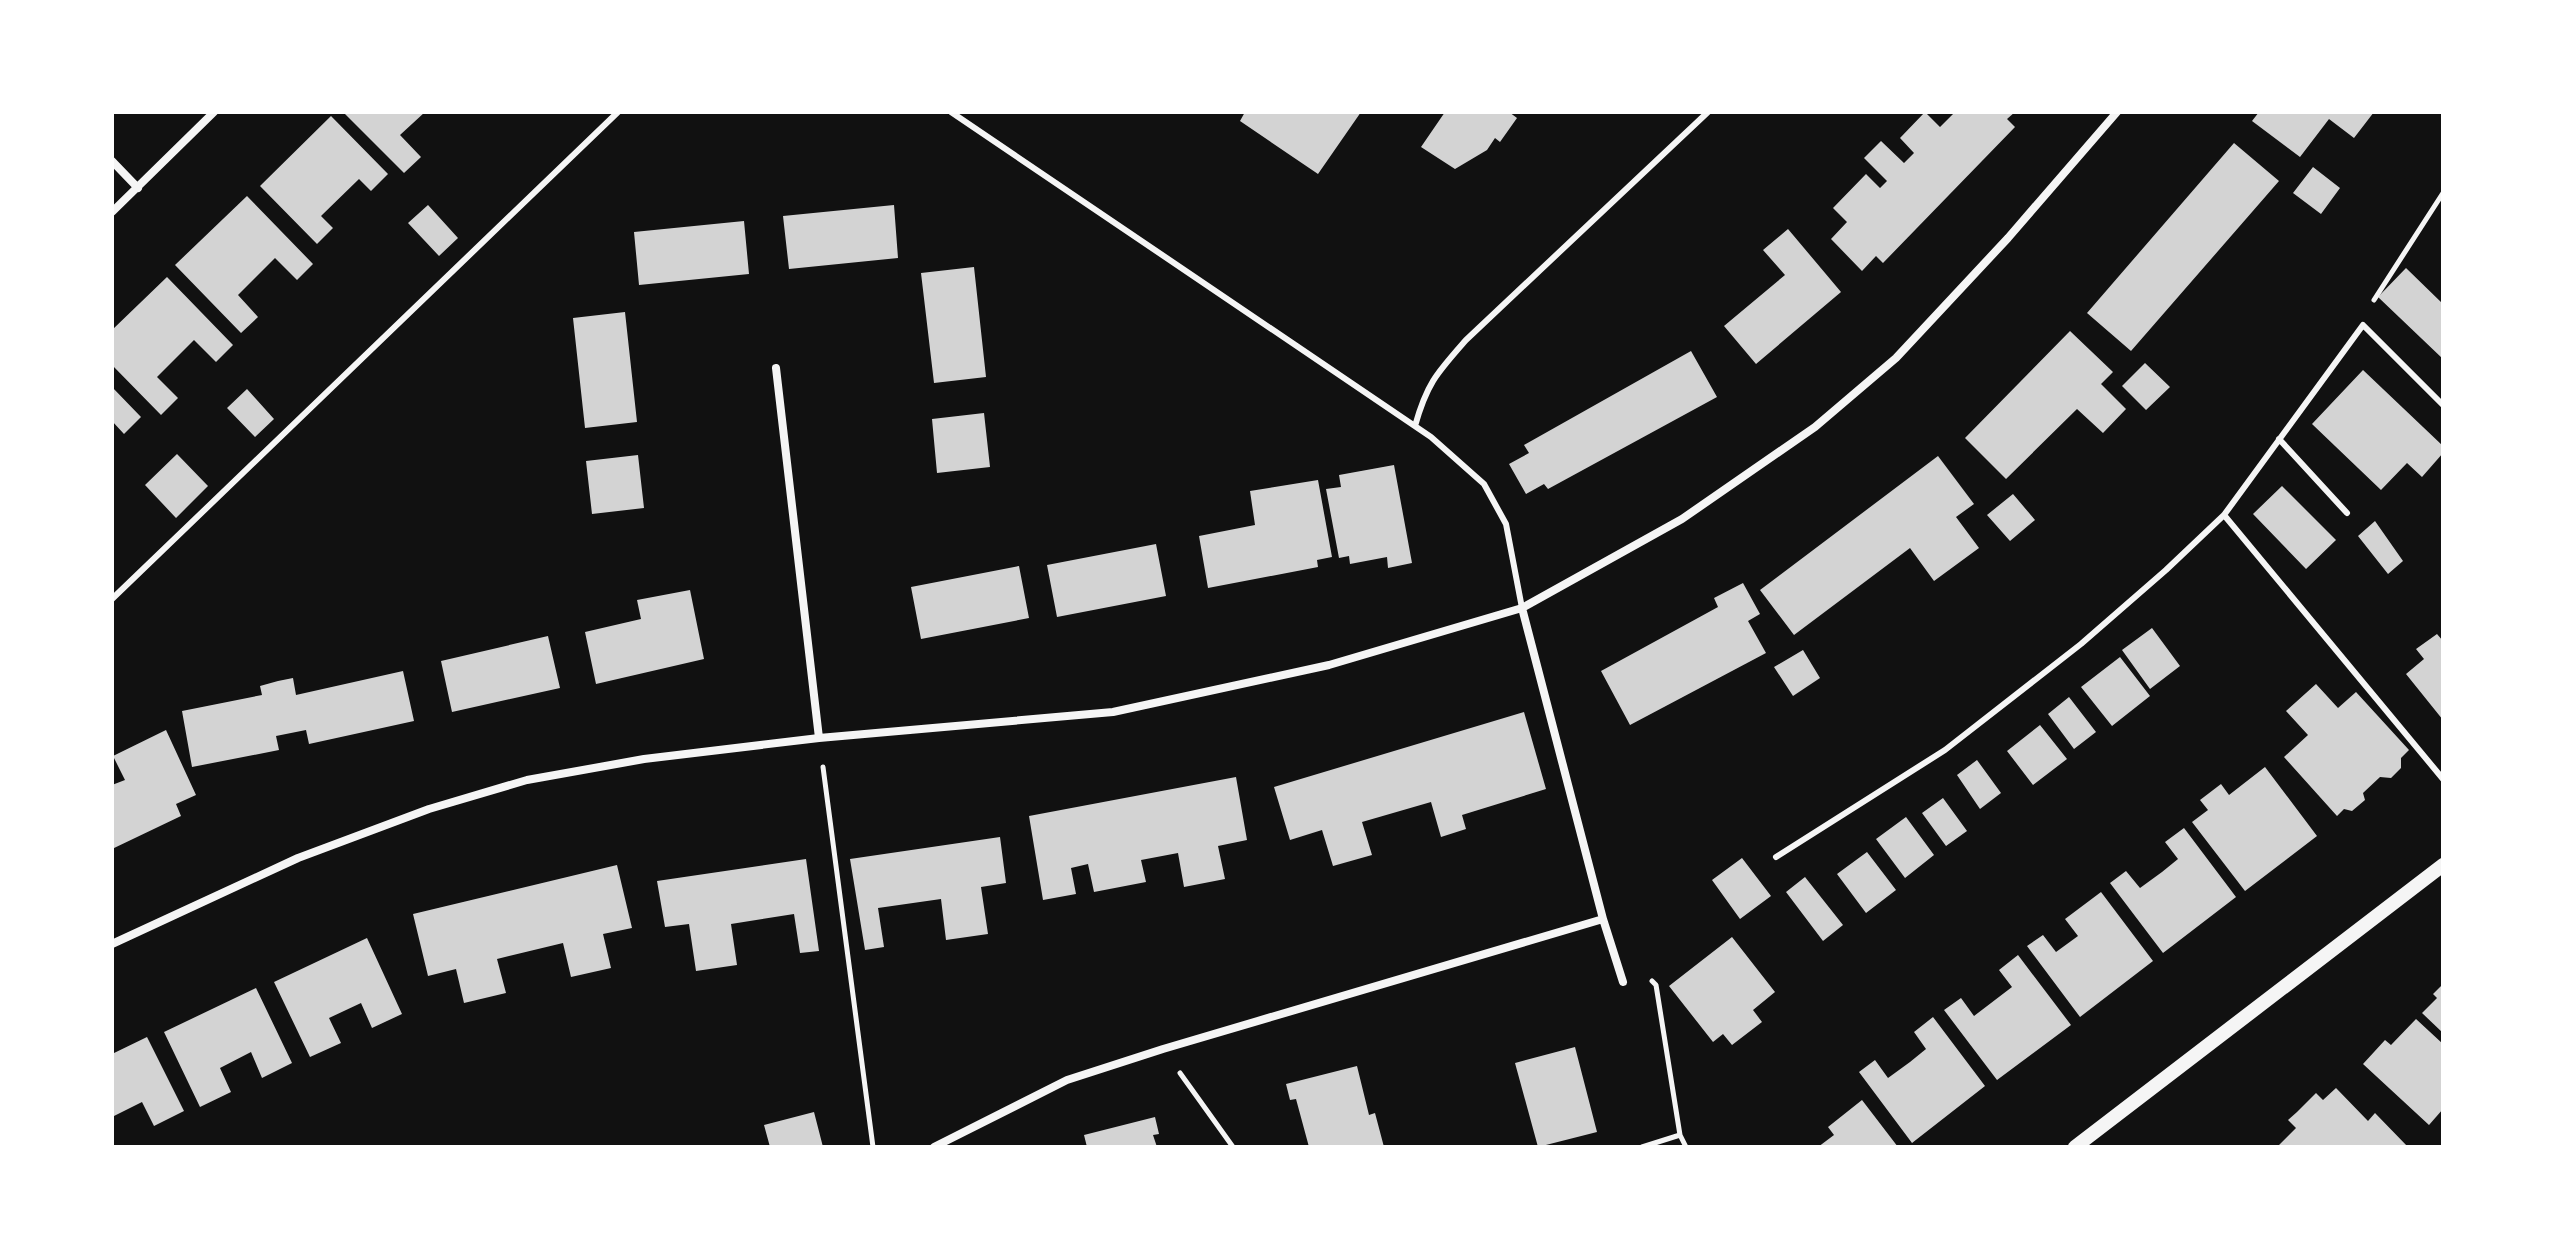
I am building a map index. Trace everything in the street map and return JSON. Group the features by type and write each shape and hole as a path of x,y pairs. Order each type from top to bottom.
{"street":[{"path":"112,212 214,112"},
{"path":"112,944 298,858 429,809 527,780 644,759 819,738 1113,712 1329,665 1522,608 1682,519 1815,427 1896,358 2008,238 2117,112"},
{"path":"112,161 138,188"},
{"path":"776,368 819,738"},
{"path":"1522,608 1603,919 1623,982"},
{"path":"2075,1147 2443,865"},
{"path":"934,1147 1067,1080 1603,919"}],"lane":[{"path":"112,599 618,112"},
{"path":"951,112 1431,437 1484,484 1506,524 1522,608"},
{"path":"1415,426 1432,379 1466,340 1708,112"},
{"path":"1776,857 1945,750 2081,644 2166,570 2224,515 2363,325 2443,405"},
{"path":"2279,439 2347,513"},
{"path":"2224,515 2443,779"}],"path":[{"path":"2363,325 2378,293 2443,193"},
{"path":"819,738 873,1147"},
{"path":"1612,947 1656,985 1680,1135 1686,1147"},
{"path":"1163,1049 1233,1147"},
{"path":"1642,1147 1680,1135"}],"building":[{"path":"343,112 425,112 400,135 421,157 404,173"},
{"path":"1245,112 1361,112 1318,174 1240,121"},
{"path":"1445,112 1509,112 1517,118 1500,142 1495,138 1487,150 1455,169 1421,147"},
{"path":"1925,112 1940,127 1955,112 2015,112 2007,119 2015,127 1883,263 1876,256 1862,271 1831,239 1847,222 1833,208 1866,174 1880,188 1887,181 1864,158 1881,141 1904,163 1914,153 1900,138"},
{"path":"2259,112 2374,112 2354,138 2329,119 2300,157 2252,121"},
{"path":"331,116 388,174 371,191 359,179 321,216 333,228 317,244 260,186"},
{"path":"2234,143 2279,181 2131,351 2087,313"},
{"path":"2313,167 2340,188 2321,214 2293,193"},
{"path":"247,196 313,264 297,280 275,258 238,295 258,317 241,333 175,265"},
{"path":"428,205 458,238 439,256 408,223"},
{"path":"894,205 898,258 789,269 783,216"},
{"path":"744,221 749,274 639,285 634,232"},
{"path":"1788,229 1841,292 1756,364 1724,326 1785,275 1763,250"},
{"path":"974,267 986,377 934,383 921,273"},
{"path":"2406,268 2443,304 2443,359 2378,297"},
{"path":"167,277 233,345 216,362 194,340 157,377 178,398 161,415 112,365 112,330"},
{"path":"625,312 637,422 585,428 573,318"},
{"path":"2070,331 2113,372 2101,384 2126,409 2103,433 2077,409 2006,479 1965,438"},
{"path":"1691,351 1717,397 1548,489 1544,484 1526,494 1509,464 1529,453 1524,445"},
{"path":"2145,363 2170,387 2146,410 2122,386"},
{"path":"2363,370 2443,446 2443,453 2422,477 2407,463 2381,490 2312,424"},
{"path":"112,387 141,417 124,434 112,421"},
{"path":"247,389 274,419 255,437 227,408"},
{"path":"984,413 990,467 937,473 932,419"},
{"path":"177,454 208,486 176,518 145,485"},
{"path":"638,455 644,508 592,514 586,461"},
{"path":"1938,456 1974,504 1956,517 1979,548 1934,581 1910,548 1794,635 1760,590"},
{"path":"1394,465 1412,563 1388,568 1387,557 1350,564 1349,556 1339,558 1326,489 1341,487 1339,475"},
{"path":"1318,480 1332,557 1317,560 1318,567 1208,588 1199,536 1255,525 1250,491"},
{"path":"2282,486 2336,540 2306,569 2253,514"},
{"path":"2013,494 2035,520 2010,541 1987,515"},
{"path":"2375,521 2403,561 2388,574 2358,536"},
{"path":"1156,544 1166,596 1057,617 1047,565"},
{"path":"1019,566 1029,618 921,639 911,587"},
{"path":"1743,583 1760,614 1748,621 1766,653 1630,725 1601,671 1718,607 1714,598"},
{"path":"690,590 704,659 596,684 585,632 641,619 637,600"},
{"path":"2152,628 2180,666 2150,689 2122,650"},
{"path":"2437,634 2443,641 2443,720 2406,674 2424,659 2416,649"},
{"path":"548,636 560,688 452,712 441,661"},
{"path":"1803,650 1820,678 1793,696 1774,667"},
{"path":"2120,657 2150,696 2112,726 2081,687"},
{"path":"403,671 414,721 309,744 306,730 276,736 279,750 192,767 182,711 262,695 260,686 293,678 296,695"},
{"path":"2316,684 2338,708 2356,692 2409,750 2401,758 2401,768 2391,778 2380,777 2363,793 2365,800 2352,811 2344,809 2337,816 2284,757 2308,735 2286,711"},
{"path":"2069,697 2096,732 2074,749 2048,714"},
{"path":"1524,712 1546,789 1462,815 1466,829 1441,837 1431,802 1362,822 1372,855 1333,866 1322,830 1290,840 1274,787"},
{"path":"2040,725 2067,759 2033,785 2007,751"},
{"path":"166,730 196,795 176,804 181,816 112,849 112,785 125,780 113,756"},
{"path":"1977,760 2001,793 1980,809 1957,775"},
{"path":"2265,767 2317,836 2245,891 2192,822 2208,810 2200,800 2221,784 2229,795"},
{"path":"1236,777 1247,840 1218,846 1225,879 1184,887 1178,853 1141,860 1146,882 1094,892 1088,864 1071,868 1076,894 1043,900 1029,816"},
{"path":"1943,798 1967,831 1946,846 1922,813"},
{"path":"1906,817 1934,855 1905,878 1876,839"},
{"path":"2184,828 2236,897 2163,953 2110,883 2126,871 2140,888 2162,872 2178,859 2165,842"},
{"path":"1000,837 1006,883 981,887 988,934 946,940 941,899 878,908 884,947 865,950 850,859"},
{"path":"1867,852 1896,890 1866,913 1837,874"},
{"path":"1742,858 1771,896 1740,919 1712,880"},
{"path":"806,859 819,951 800,953 794,914 731,924 737,965 696,971 689,924 665,927 657,881"},
{"path":"617,865 632,928 603,934 611,968 571,977 563,943 497,959 506,993 464,1003 456,969 428,976 413,914"},
{"path":"1805,877 1843,925 1823,941 1786,892"},
{"path":"2101,892 2153,961 2080,1017 2027,946 2043,935 2056,952 2078,936 2065,919"},
{"path":"1732,937 1775,992 1753,1010 1762,1022 1732,1045 1723,1034 1713,1042 1669,986"},
{"path":"367,938 402,1014 372,1028 361,1003 329,1018 341,1043 310,1057 274,982"},
{"path":"2018,955 2071,1025 1997,1080 1944,1010 1961,998 1974,1016 2012,987 1999,970"},
{"path":"2443,984 2443,1033 2422,1013 2437,998 2433,994"},
{"path":"256,988 292,1063 262,1078 251,1052 220,1068 231,1092 200,1107 164,1032"},
{"path":"1933,1017 1985,1086 1912,1143 1859,1072 1875,1060 1888,1078 1910,1062 1926,1049 1914,1032"},
{"path":"2416,1019 2443,1044 2443,1109 2429,1125 2363,1064 2385,1040 2391,1045"},
{"path":"147,1037 184,1111 154,1126 142,1102 112,1117 112,1054"},
{"path":"1575,1047 1597,1132 1538,1147 1515,1063"},
{"path":"1357,1066 1369,1115 1375,1113 1384,1147 1309,1147 1296,1099 1290,1100 1286,1084"},
{"path":"2336,1088 2368,1121 2375,1113 2408,1147 2277,1147 2296,1128 2288,1120 2316,1093 2323,1100"},
{"path":"1862,1100 1898,1147 1818,1147 1834,1135 1828,1127"},
{"path":"814,1112 823,1147 770,1147 764,1125"},
{"path":"1155,1117 1159,1134 1153,1135 1157,1147 1087,1147 1084,1135"}]}
